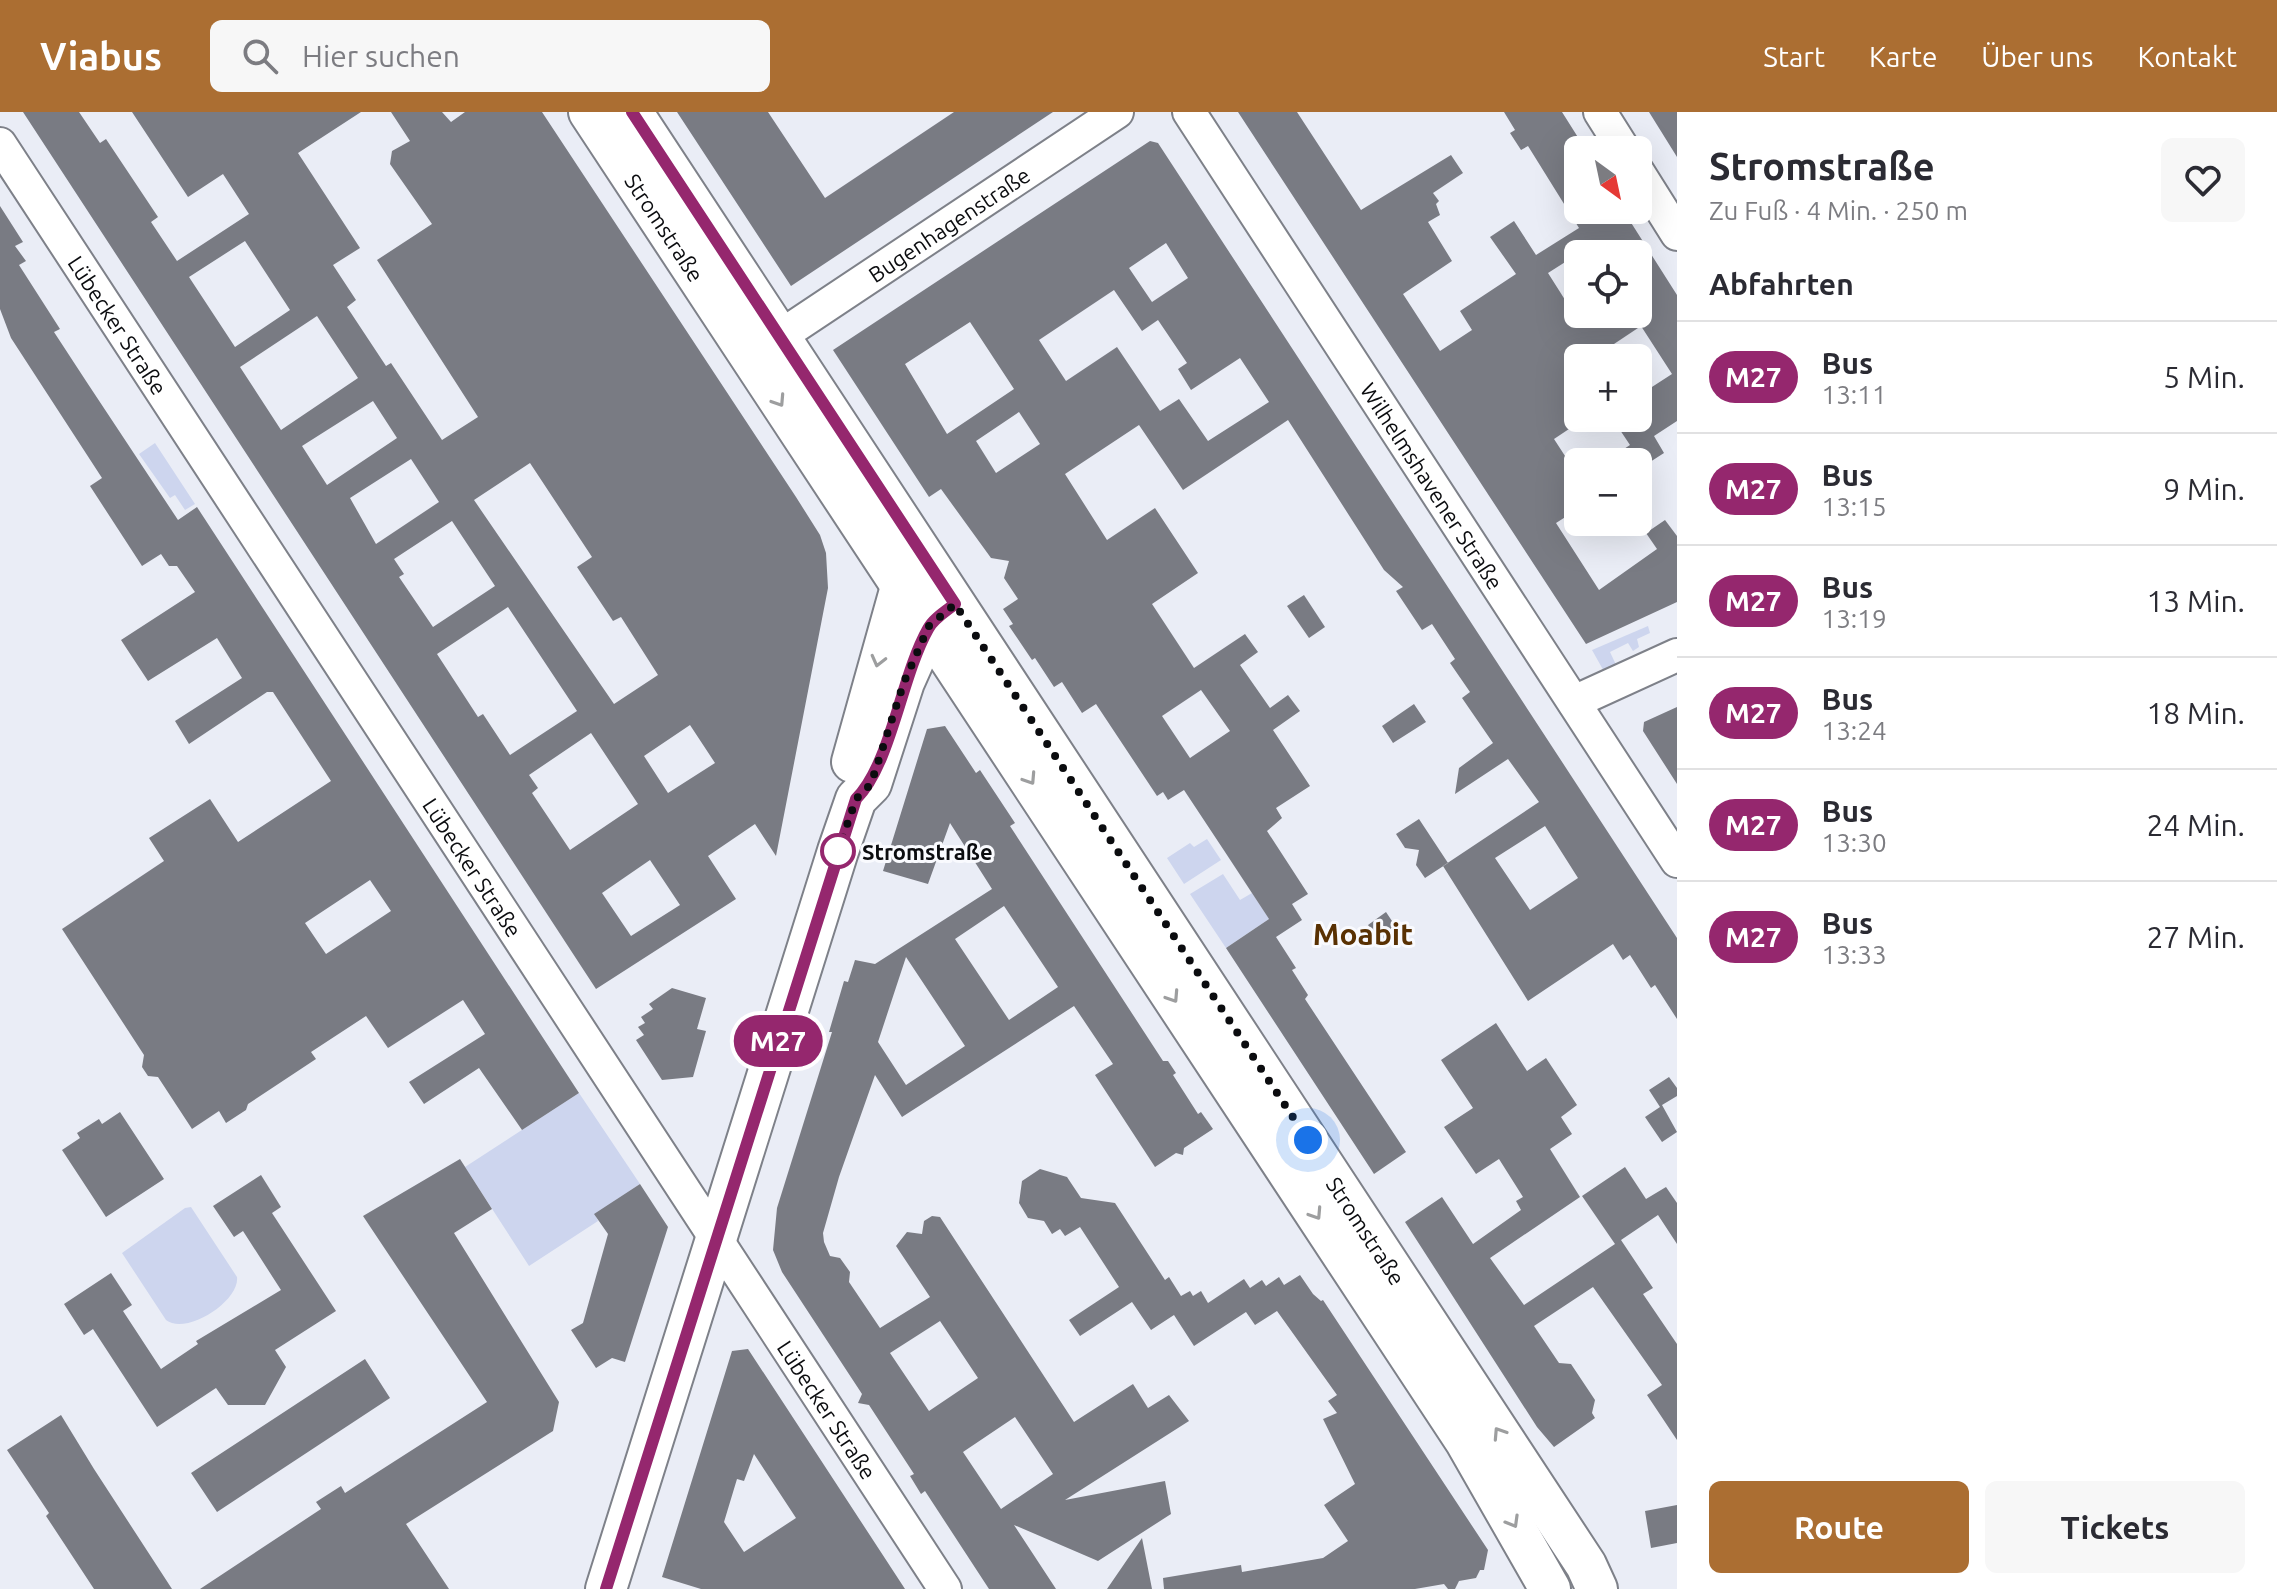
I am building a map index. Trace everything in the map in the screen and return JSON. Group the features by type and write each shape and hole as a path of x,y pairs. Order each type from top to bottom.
{"main road":[{"name":"Stromstraße","path":"589,112 942,615 1586,1565 1597,1589"},
{"name":"Stromstraße","path":"632,112 779,337 916,577"},
{"path":"856,799 848,781 916,577"},
{"name":"Stromstraße","path":"942,615 1458,1430 1550,1589"},
{"path":"606,1589 856,799 871,784 904,682 942,615"}],"street":[{"name":"Bugenhagenstraße","path":"779,337 1117,112"},
{"name":"Wilhelmshavener Straße","path":"1189,112 1677,861"},
{"path":"1600,112 1615,136"},
{"name":"Lübecker Straße","path":"0,144 945,1589"},
{"path":"1652,194 1677,234"},
{"path":"1574,702 1677,655"}],"shaded area":[{"path":"155,443 195,504 185,510 175,495 170,498 139,454"},
{"path":"1648,626 1650,633 1637,639 1639,647 1633,651 1628,643 1610,652 1618,669 1606,675 1592,650"},
{"path":"1207,839 1221,860 1184,884 1167,858 1190,843 1194,847"},
{"path":"1223,874 1240,900 1252,893 1269,919 1226,948 1190,894"},
{"path":"579,1093 640,1184 595,1214 598,1221 529,1266 465,1167"},
{"path":"191,1207 237,1277 236,1286 230,1296 210,1314 198,1320 175,1324 166,1320 122,1253 185,1208"}],"building":[{"path":"23,112 79,112 100,143 106,139 158,217 151,222 177,261 249,214 223,174 188,197 132,112 361,112 298,153 360,248 333,265 356,300 347,307 386,366 391,363 442,440 478,417 377,260 432,224 390,164 392,151 410,141 391,112 442,112 451,122 465,112 542,112 796,497 820,535 826,553 828,588 776,856 755,824 708,856 736,899 596,989","holes":["245,241 290,310 235,347 189,277","317,316 358,378 281,430 240,367","373,401 397,438 327,485 302,446","411,459 439,502 376,544 350,498","530,463 592,557 577,567 613,621 621,617 658,675 614,704 474,500","452,521 495,586 433,627 399,577 404,574 394,559","508,607 577,711 510,755 483,714 478,717 437,654","690,725 715,763 668,793 644,756","591,733 638,804 570,850 532,793 538,788 529,775","650,860 680,905 631,936 602,893"]},
{"path":"677,112 768,112 825,198 954,112 1053,112 791,286"},
{"path":"1238,112 1297,112 1361,210 1451,155 1463,173 1433,193 1439,201 1436,204 1440,215 1428,222 1452,261 1403,294 1440,351 1472,330 1460,311 1516,274 1490,237 1514,221 1536,255 1579,228 1577,224 1632,224 1642,240 1564,240 1564,263 1548,273 1564,298 1564,328 1638,328 1614,344 1564,344 1564,432 1554,439 1564,454 1564,518 1556,523 1599,590 1657,549 1648,536 1652,536 1652,529 1665,520 1677,536 1677,602 1586,644"},
{"path":"1504,112 1562,112 1577,136 1564,136 1564,204 1528,146 1521,150 1510,133 1515,130"},
{"path":"1649,112 1677,112 1677,157"},
{"path":"1150,141 1158,143 1677,938 1677,1019 1655,985 1651,988 1630,955 1623,960 1613,944 1528,1001 1443,866 1539,802 1508,759 1455,794 1459,768 1493,743 1462,698 1470,692 1450,663 1455,659 1432,624 1422,630 1396,591 1403,587 1384,570 1288,420 1183,490 1139,425 1065,474 1107,540 1155,508 1198,573 1152,604 1194,668 1245,634 1258,652 1240,665 1270,708 1288,695 1300,711 1273,730 1310,786 1276,808 1282,818 1267,831 1308,894 1292,904 1302,920 1276,937 1296,968 1292,970 1308,995 1305,999 1406,1152 1374,1174 1226,948 1269,919 1227,855 1184,790 1168,800 1163,792 1157,796 1096,704 1082,713 1062,682 1054,687 1035,658 1032,660 1009,626 1013,624 1003,609 1018,599 1004,578 1009,561 991,558 941,489 929,497 833,350","holes":["1166,243 1188,278 1152,302 1129,268","1114,290 1142,331 1158,320 1187,363 1178,369 1191,390 1240,358 1269,402 1208,441 1179,399 1160,411 1117,347 1066,381 1039,340","970,322 1014,389 947,434 905,364","1019,412 1040,444 996,473 976,441","1201,690 1230,731 1190,758 1162,716","1545,826 1578,878 1530,910 1495,858"]},
{"path":"0,206 23,242 15,246 26,261 19,265 60,329 54,332 178,520 197,507 579,1093 522,1130 479,1068 424,1104 409,1082 485,1034 463,1000 388,1048 366,1016 311,1052 316,1059 248,1104 246,1110 226,1123 219,1111 192,1129 158,1077 148,1076 142,1067 144,1055 62,929 164,861 149,838 210,799 238,842 331,781 273,692 267,692 189,744 175,721 242,678 217,638 148,681 121,640 195,592 177,566 169,566 161,554 142,566 90,486 102,478 11,338 0,309","holes":["370,880 391,911 326,954 305,923"]},
{"path":"1652,256 1677,295 1677,421 1654,436 1664,453 1652,461 1652,448 1625,448 1630,445 1621,432 1652,432 1652,387 1672,374 1642,328 1652,328"},
{"path":"1304,595 1325,627 1309,638 1287,606"},
{"path":"1414,704 1426,722 1393,743 1382,726"},
{"path":"1677,707 1677,784 1643,731 1644,722"},
{"path":"945,726 976,773 980,770 1015,823 1010,826 1163,1061 1168,1061 1176,1073 1173,1075 1198,1114 1201,1112 1213,1129 1184,1148 1183,1155 1176,1153 1155,1167 1095,1075 1113,1064 1074,1006 902,1117 875,1075 839,1177 823,1233 824,1242 830,1256 840,1258 850,1272 849,1282 880,1328 930,1297 896,1246 907,1232 922,1234 924,1221 932,1216 940,1217 1074,1422 1133,1384 1148,1408 1169,1395 1189,1421 1065,1500 1165,1481 1171,1514 1098,1561 1014,1525 1056,1589 989,1589 925,1491 921,1494 910,1476 914,1474 869,1405 858,1403 862,1394 782,1272 773,1250 777,1208 832,1032 829,1032 844,981 848,982 855,960 875,964 992,889 950,823 928,884 883,871 927,729","holes":["1004,906 1058,987 1009,1020 955,939","906,957 965,1046 906,1085 878,1042","940,1321 978,1378 929,1411 890,1353","1015,1417 1053,1474 1001,1509 963,1452"]},
{"path":"1419,819 1448,863 1425,878 1416,865 1419,850 1405,848 1396,834"},
{"path":"1386,912 1398,930 1380,942 1368,925"},
{"path":"672,988 706,998 697,1029 706,1031 693,1077 662,1080 636,1040 644,1035 638,1027 645,1023 641,1017 653,1009 649,1004"},
{"path":"1496,1023 1527,1071 1546,1058 1577,1105 1561,1117 1572,1134 1550,1149 1580,1197 1490,1258 1524,1305 1615,1244 1582,1196 1625,1167 1646,1199 1666,1187 1677,1203 1677,1244 1658,1215 1621,1240 1653,1288 1643,1294 1677,1344 1677,1440 1647,1395 1662,1385 1593,1287 1534,1326 1559,1363 1571,1364 1595,1400 1592,1413 1595,1418 1554,1447 1537,1427 1405,1222 1442,1197 1473,1244 1521,1210 1516,1201 1523,1197 1499,1159 1476,1174 1444,1127 1473,1108 1441,1060"},
{"path":"1669,1077 1677,1088 1677,1096 1662,1105 1677,1132 1662,1142 1645,1117 1660,1107 1649,1090"},
{"path":"120,1112 164,1179 106,1217 62,1150 80,1138 77,1133 99,1119 102,1124"},
{"path":"460,1159 492,1209 454,1233 559,1402 553,1431 406,1524 449,1589 200,1589 321,1509 316,1502 341,1486 345,1493 487,1402 363,1216"},
{"path":"1040,1169 1067,1177 1081,1198 1115,1203 1165,1280 1169,1277 1181,1296 1190,1291 1193,1296 1201,1291 1208,1303 1244,1279 1250,1288 1262,1280 1266,1286 1279,1277 1284,1285 1300,1275 1313,1294 1323,1300 1488,1550 1484,1570 1480,1570 1476,1578 1459,1581 1455,1589 1448,1589 1444,1584 1415,1589 1164,1589 1163,1578 1241,1565 1242,1572 1323,1558 1348,1541 1324,1505 1355,1484 1323,1419 1337,1413 1328,1401 1337,1395 1277,1311 1255,1325 1246,1312 1194,1346 1174,1315 1151,1330 1132,1302 1080,1336 1069,1320 1119,1287 1080,1227 1065,1236 1060,1229 1052,1234 1044,1221 1028,1218 1019,1203 1022,1181"},
{"path":"261,1175 281,1207 272,1213 336,1311 275,1350 286,1367 265,1405 228,1405 216,1388 157,1427 93,1329 84,1335 64,1304 111,1273 132,1305 123,1311 161,1369 198,1344 196,1341 281,1290 243,1231 234,1237 213,1206"},
{"path":"640,1184 668,1227 625,1362 612,1358 596,1368 571,1330 583,1323 608,1234 594,1214"},
{"path":"748,1349 905,1589 701,1589 662,1577 732,1351","holes":["754,1454 796,1518 744,1552 724,1522 737,1479 744,1481"]},
{"path":"365,1359 390,1398 217,1512 191,1473"},
{"path":"61,1415 172,1589 94,1589 46,1516 49,1513 7,1450"},
{"path":"1677,1505 1677,1543 1651,1548 1645,1511"},
{"path":"1142,1538 1152,1589 1107,1589"}],"bus line":[{"name":"M27","path":"606,1589 856,799 871,784 904,682 929,626 955,604 632,112"}],"place":[{"name":"Stromstraße","path":"838,851"}],"district":[{"name":"Moabit","path":"1363,934"}],"route":[{"path":"838,851 856,799 871,784 904,682 929,626 955,604 1308,1140"}]}
